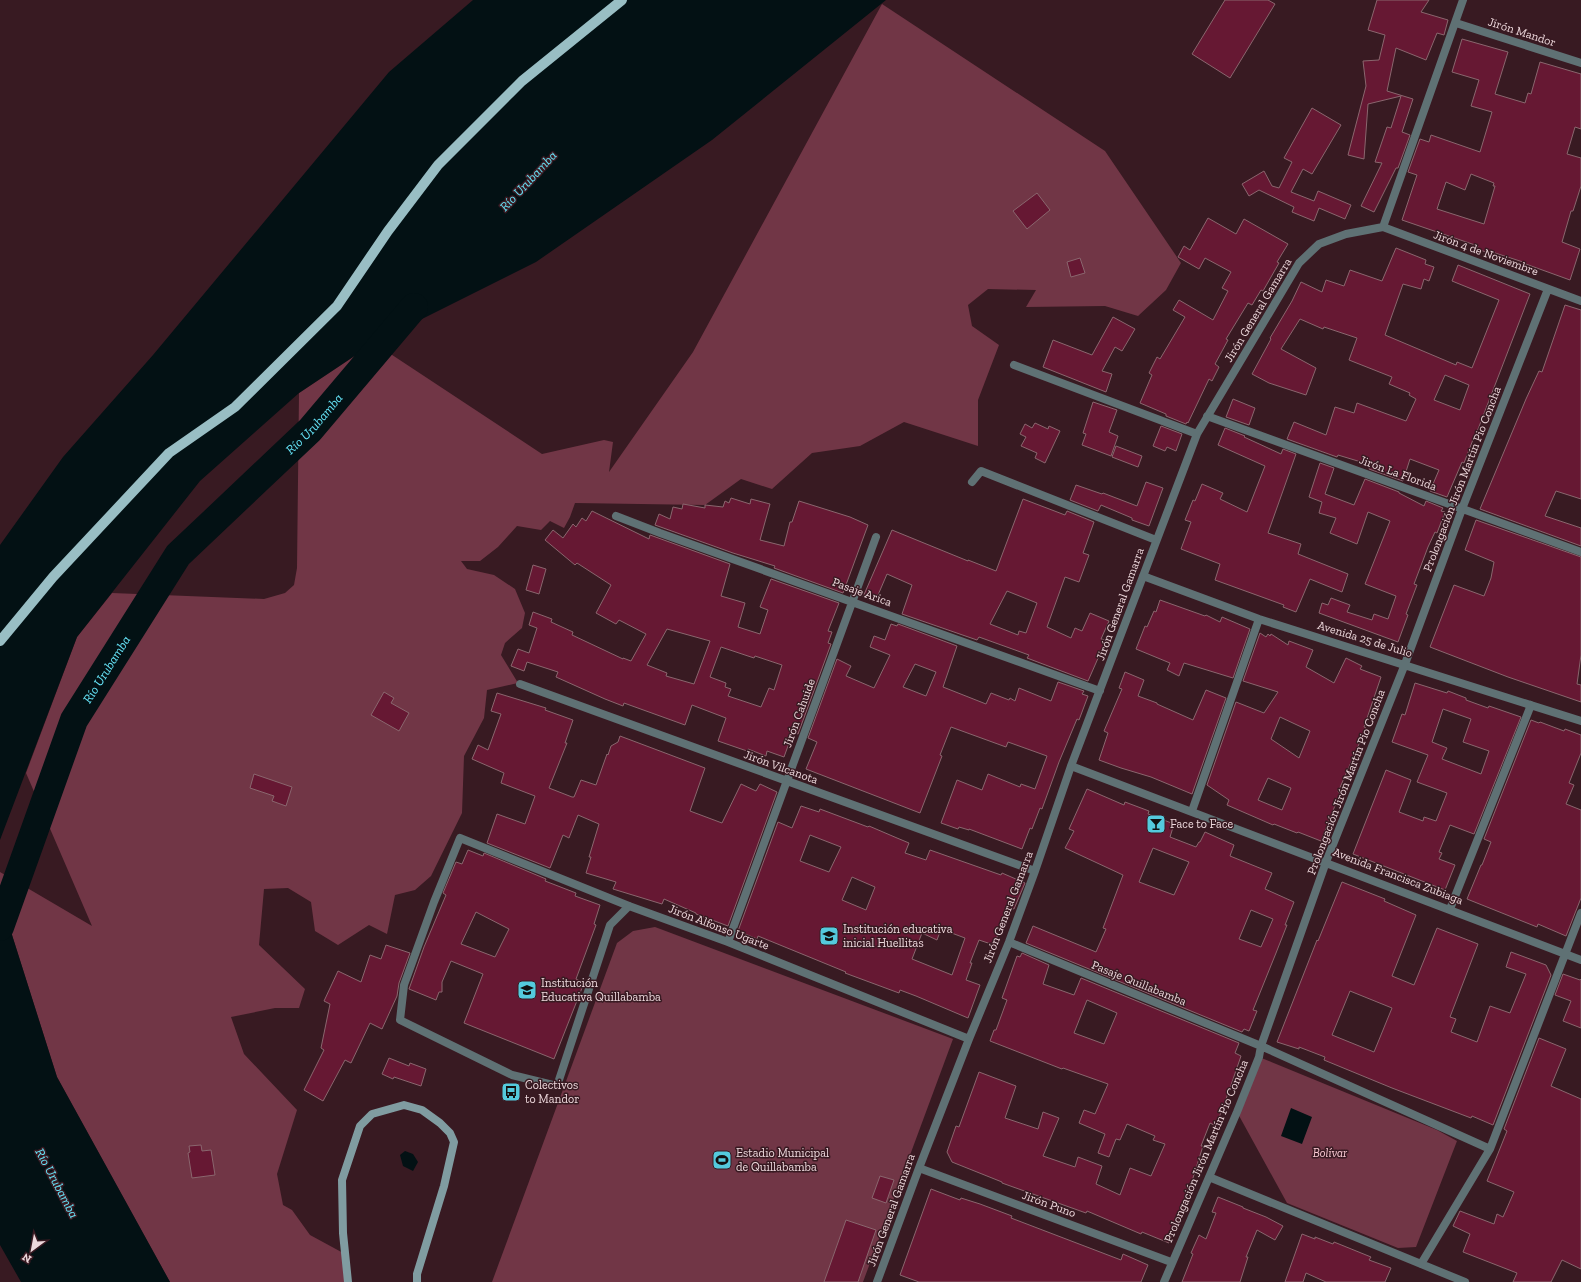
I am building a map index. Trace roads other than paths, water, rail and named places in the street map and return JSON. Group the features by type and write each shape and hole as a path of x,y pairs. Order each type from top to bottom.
{"main road":[{"path":"0,641 54,577 169,453 235,407 336,306 388,231 438,165 522,81 622,0"}],"street":[{"path":"1383,227 1463,0"},
{"name":"Jirón Mandor","path":"1456,23 1581,63"},
{"name":"Jirón 4 de Noviembre","path":"1383,227 1581,301"},
{"name":"Jirón General Gamarra","path":"877,1282 969,1039 1009,942 1071,766 1197,434 1299,263 1319,244 1346,234 1383,227"},
{"name":"Prolongación Jirón Martín Pio Concha","path":"1164,1282 1171,1262 1237,1112 1259,1057 1261,1046 1326,862 1405,664 1462,510 1548,289"},
{"path":"1014,366 1197,434"},
{"name":"Jirón La Florida","path":"1207,416 1581,552"},
{"path":"972,482 981,470 1156,540"},
{"name":"Pasaje Arica","path":"616,516 667,536 1100,691"},
{"name":"Jirón Cahuide","path":"728,942 876,537"},
{"name":"Avenida 25 de Julio","path":"1143,576 1259,619 1581,721"},
{"path":"1192,811 1259,619"},
{"name":"Jirón Vilcanota","path":"520,684 787,782 1035,870"},
{"path":"1450,909 1531,705"},
{"name":"Avenida Francisca Zubiaga","path":"1071,766 1581,960"},
{"name":"Jirón Alfonso Ugarte","path":"629,906 610,925 557,1086 512,1075 400,1020 404,984 434,902 460,838 629,906 728,942 969,1039"},
{"path":"1421,1264 1490,1149 1581,914"},
{"name":"Pasaje Quillabamba","path":"1009,942 1261,1046 1490,1149"},
{"path":"348,1282 342,1232 342,1180 360,1126 372,1114 404,1105 422,1110 440,1123 450,1133 454,1142 444,1186 417,1274 417,1282"},
{"name":"Jirón Puno","path":"919,1168 1171,1262"},
{"path":"1209,1177 1465,1282"}],"water":[{"path":"473,0 886,0 712,140 536,262 374,343 299,393 200,481 77,637 0,840 0,545 63,457 153,355 389,72"},
{"path":"0,897 57,1077 170,1282 21,1282 0,1245"},
{"path":"1291,1108 1312,1117 1302,1144 1281,1136"},
{"path":"405,1151 413,1154 418,1162 413,1171 403,1166 400,1155"}],"waterway":[{"name":"Río Urubamba","path":"0,927 74,720 178,555 310,430 414,307"}],"place":[{"name":"Face to Face","path":"1156,824"},
{"name":"Institución educativa inicial Huellitas","path":"829,936"},
{"name":"Institución Educativa Quillabamba","path":"527,990"},
{"name":"Colectivos to Mandor","path":"511,1092"},
{"name":"Estadio Municipal de Quillabamba","path":"722,1160"}],"park label":[{"name":"Bolívar","path":"1330,1153"}]}
